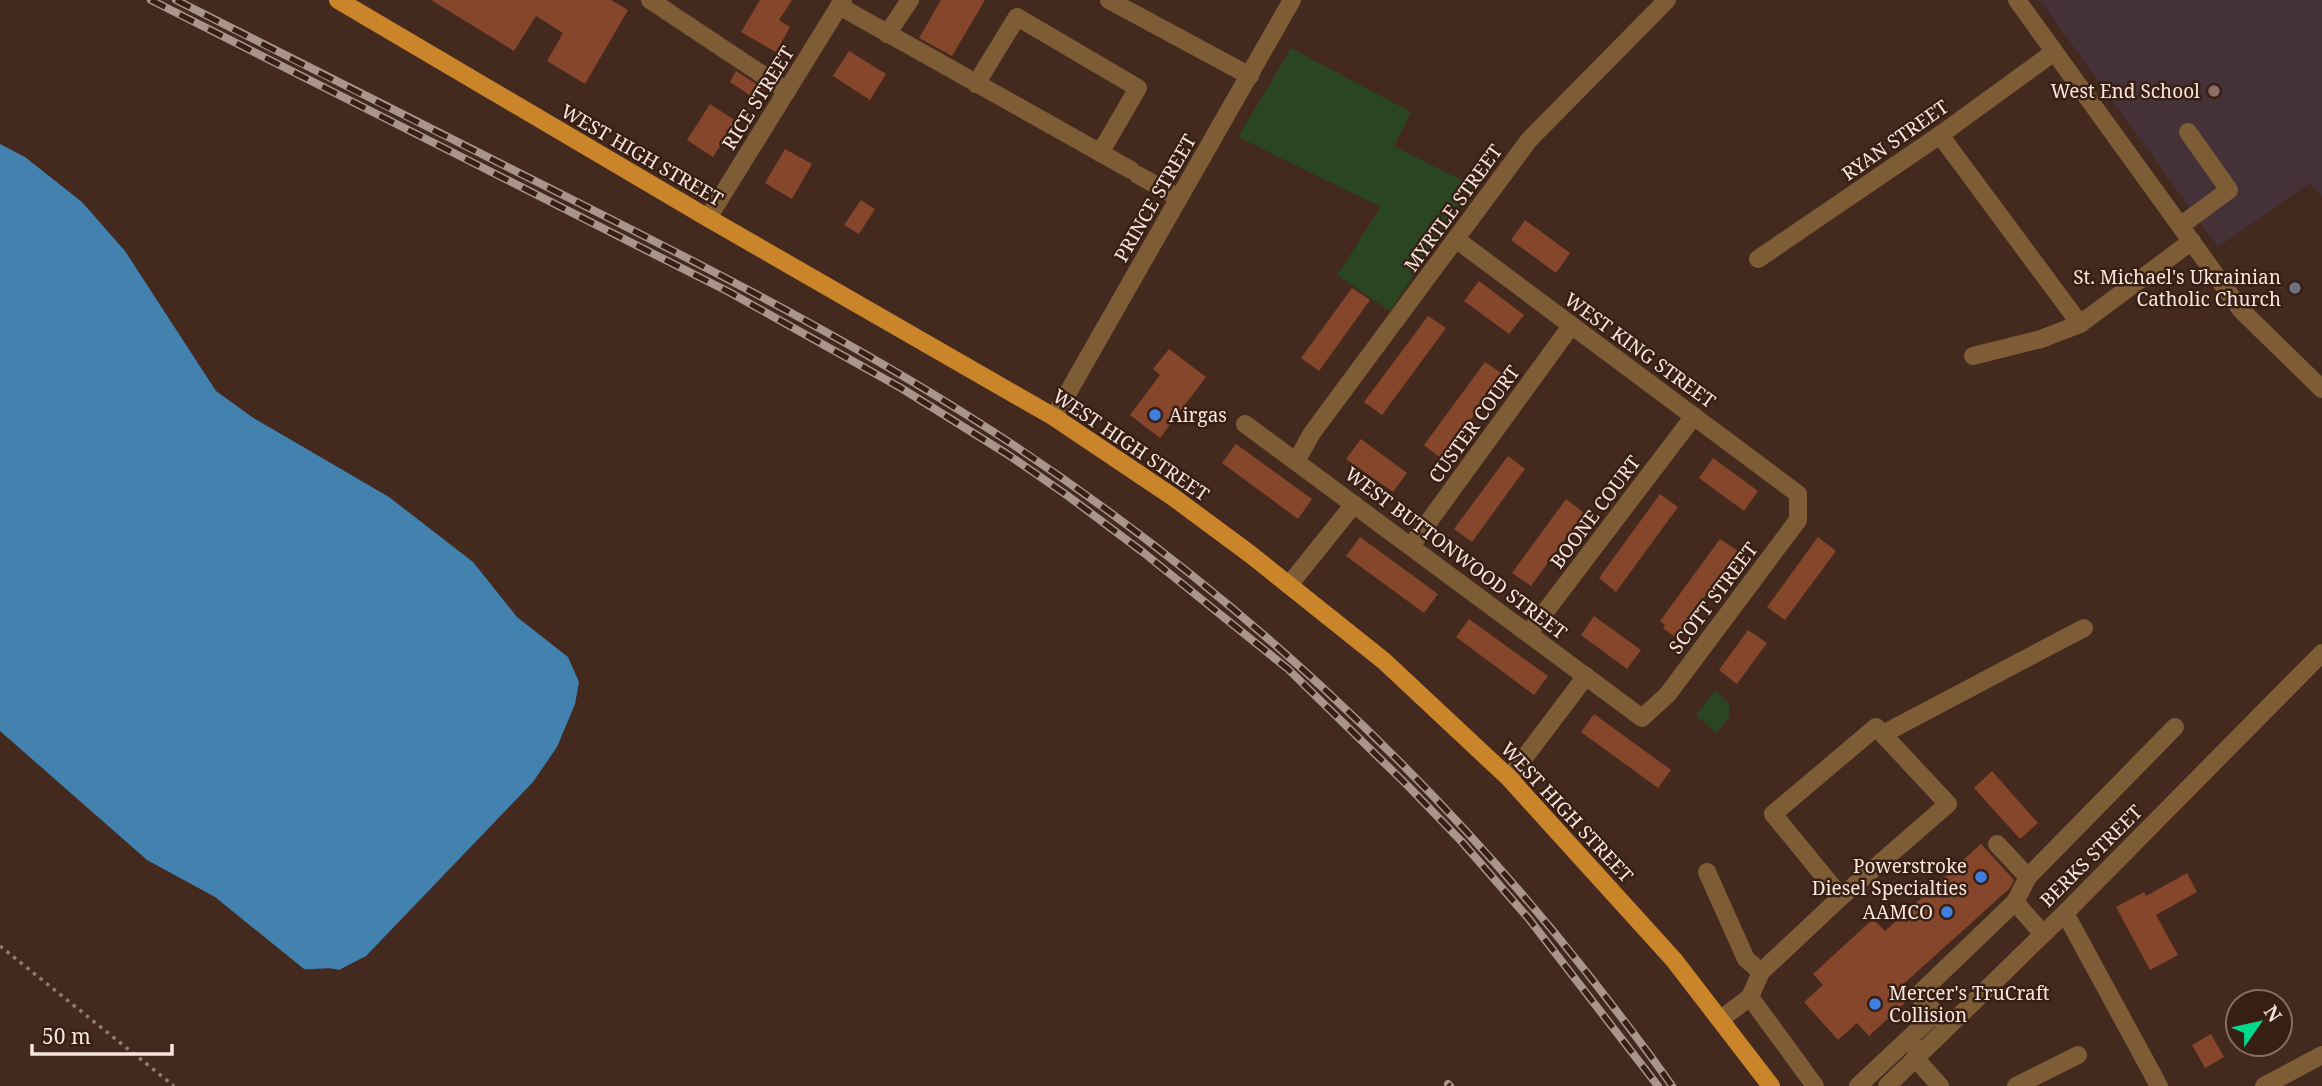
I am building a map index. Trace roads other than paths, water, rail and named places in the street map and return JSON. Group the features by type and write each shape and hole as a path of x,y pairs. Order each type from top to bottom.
{"main road":[{"name":"WEST HIGH STREET","path":"338,0 708,218 1054,417 1174,497 1384,661 1509,778 1674,960 1771,1086"}],"street":[{"path":"650,0 787,91"},
{"path":"887,34 910,0"},
{"path":"1109,0 1250,75"},
{"name":"PRINCE STREET","path":"1054,417 1292,0"},
{"name":"MYRTLE STREET","path":"1297,460 1311,433 1529,140 1667,0"},
{"path":"2017,0 2241,310 2322,389"},
{"name":"RICE STREET","path":"708,218 841,3"},
{"path":"841,3 887,34 1180,198"},
{"path":"976,84 1017,17 1138,88 1100,153"},
{"name":"RYAN STREET","path":"1758,259 1940,135 2054,52"},
{"path":"2180,226 2229,191 2188,132"},
{"path":"1940,135 2080,324"},
{"name":"WEST KING STREET","path":"1457,240 1798,495"},
{"path":"1973,356 2041,340 2080,324 2192,241"},
{"name":"CUSTER COURT","path":"1411,546 1571,326"},
{"name":"BOONE COURT","path":"1530,633 1694,416"},
{"name":"WEST BUTTONWOOD STREET","path":"1245,424 1642,718"},
{"name":"SCOTT STREET","path":"1642,718 1668,694 1798,520 1798,495"},
{"path":"1289,585 1354,504"},
{"path":"1883,734 2084,628"},
{"name":"BERKS STREET","path":"1887,1086 1918,1056 1942,1020 2043,934 2322,653"},
{"path":"1509,778 1587,676"},
{"path":"1721,1019 1750,997 1760,972 1948,804 1876,727 1773,814 1842,897"},
{"path":"1858,1086 1908,1040 1942,1020 1918,995 2015,902 2028,877 2175,727"},
{"path":"1997,845 2028,877"},
{"path":"1707,872 1746,959 1760,972"},
{"path":"2015,902 2043,934"},
{"path":"2064,913 2159,1086"},
{"path":"1750,997 1817,1086"},
{"path":"1908,1040 1940,1086"},
{"path":"2016,1086 2078,1055"},
{"path":"2264,1086 2322,1055"}],"water":[{"path":"0,144 25,157 82,202 125,251 216,391 252,417 389,497 473,562 517,617 568,657 579,682 575,704 557,747 533,782 366,956 339,970 304,969 215,897 147,860 0,731"}],"railway":[{"path":"151,0 729,292 901,388 1007,454 1068,496 1144,553 1288,669 1408,786 1462,842 1529,919 1658,1086"},
{"path":"176,0 628,228 796,316 907,378 1015,446 1095,502 1173,560 1249,622 1322,687 1392,755 1460,825 1525,898 1609,1001 1672,1086"}],"place":[{"name":"West End School","path":"2214,91"},
{"name":"St. Michael's Ukrainian Catholic Church","path":"2295,288"},
{"name":"Airgas","path":"1155,415"},
{"name":"Powerstroke Diesel Specialties","path":"1981,877"},
{"name":"AAMCO","path":"1947,912"},
{"name":"Mercer's TruCraft Collision","path":"1875,1004"}]}
